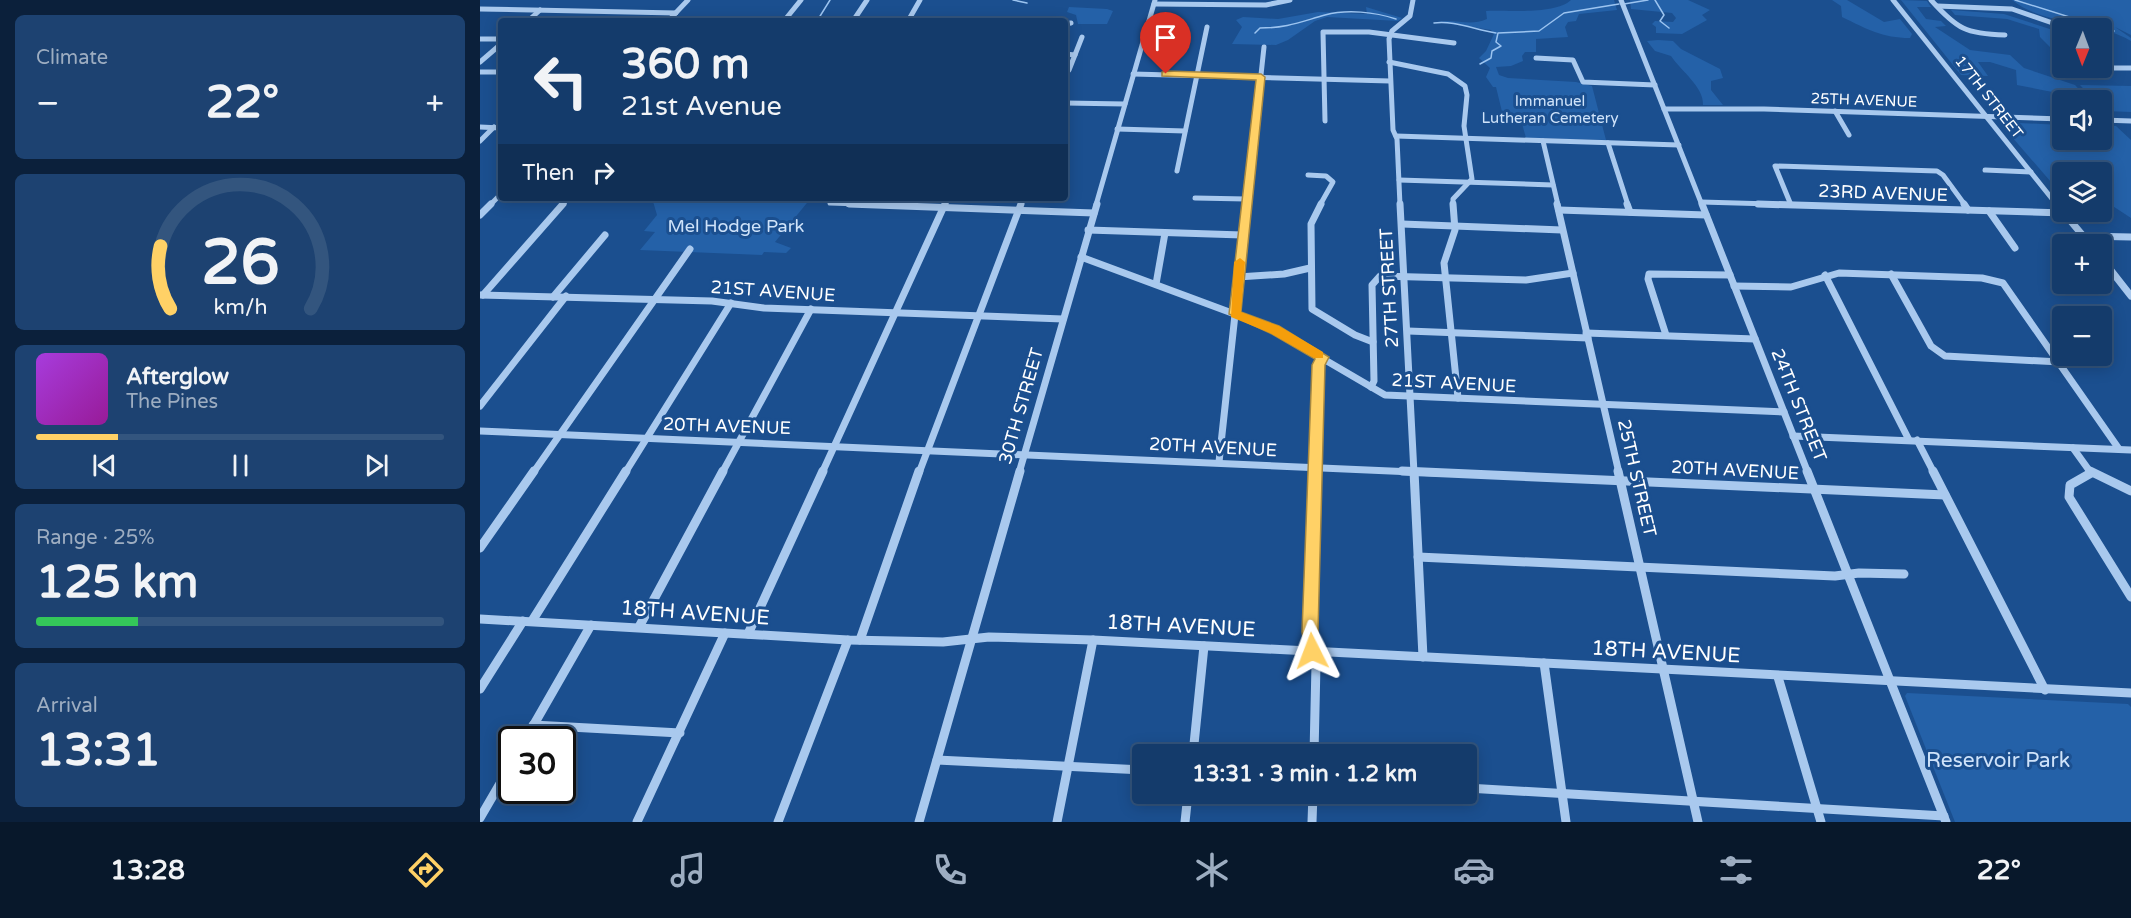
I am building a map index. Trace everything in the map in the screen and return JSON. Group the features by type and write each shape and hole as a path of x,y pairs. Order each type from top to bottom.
{"street":[{"path":"671,18 688,0"},
{"path":"786,18 801,0"},
{"path":"855,18 867,0"},
{"path":"910,18 920,0"},
{"path":"1154,2 1266,4 1290,0"},
{"path":"1389,36 1410,16 1413,0"},
{"name":"24TH STREET","path":"1622,0 1945,819"},
{"name":"17TH STREET","path":"1893,0 2052,198"},
{"path":"1931,0 1954,27 1961,31 2005,35"},
{"name":"30TH STREET","path":"919,822 1154,2"},
{"path":"1937,6 2012,9 2052,23"},
{"path":"480,9 676,13"},
{"path":"531,18 540,10"},
{"path":"1177,171 1207,27"},
{"path":"1325,121 1322,33 1360,32 1454,43"},
{"name":"27TH STREET","path":"1389,36 1393,130 1396,136 1405,274 1423,657"},
{"path":"1069,70 1082,37"},
{"path":"480,39 498,42"},
{"path":"480,62 498,45"},
{"path":"1219,462 1264,47"},
{"path":"1068,54 1075,55"},
{"path":"1536,58 1574,61 1581,82 1655,85"},
{"path":"1389,62 1442,72 1462,82 1467,95 1464,126 1472,177 1453,199 1456,226 1444,256 1458,398"},
{"path":"2112,68 2131,68"},
{"path":"480,72 498,72"},
{"path":"1133,74 1390,81"},
{"path":"1068,103 1125,104"},
{"name":"25TH AVENUE","path":"1664,109 1835,111 2052,119"},
{"path":"1835,111 1849,135"},
{"path":"2112,120 2131,121"},
{"path":"480,127 498,128"},
{"path":"480,141 498,128"},
{"path":"1118,129 1185,131"},
{"path":"1396,136 1678,145"},
{"name":"25TH STREET","path":"1544,141 1562,230 1698,822"},
{"path":"1608,143 1630,212"},
{"path":"1791,205 1775,166 1937,171 1943,175 1968,210"},
{"path":"1985,170 2031,172"},
{"path":"1308,175 1326,176 1333,182 1312,220 1311,306 1314,311 1354,335 1373,342"},
{"path":"1399,180 1553,185"},
{"path":"481,214 498,197"},
{"path":"1194,198 1246,199"},
{"path":"481,295 565,201"},
{"path":"748,634 946,201"},
{"path":"860,640 928,449 1022,201"},
{"name":"23RD AVENUE","path":"1701,202 2052,212"},
{"path":"830,203 1094,213"},
{"path":"1559,210 1706,215"},
{"path":"1989,211 2015,248"},
{"name":"17TH STREET","path":"2071,222 2081,234"},
{"path":"1402,224 1562,230"},
{"path":"1088,230 1242,235"},
{"path":"1156,284 1165,232"},
{"path":"553,297 605,235"},
{"path":"2112,237 2131,237"},
{"path":"480,548 690,249"},
{"name":"21ST AVENUE","path":"1081,257 1092,259 1275,330 1385,395 1784,412"},
{"path":"1238,277 1284,274 1310,268"},
{"path":"2112,272 2131,296"},
{"path":"1371,387 1374,381 1372,285 1378,277 1405,274 1526,280 1573,273"},
{"path":"1666,335 1647,275 1653,273 1730,275"},
{"path":"1825,274 1913,440 1945,495 2045,690"},
{"path":"1734,286 1791,287 1825,274 1891,274 1982,278 1999,281 2013,294 2052,351"},
{"path":"1891,274 1926,338 1940,353 1960,359 2052,363"},
{"name":"21ST AVENUE","path":"481,295 655,299 811,309 1063,319"},
{"path":"480,406 566,296"},
{"path":"480,689 528,621 647,438 731,303"},
{"path":"639,627 811,309"},
{"path":"1408,331 1666,335 1755,339"},
{"path":"1314,744 1316,664 1310,638 1318,365 1322,357"},
{"path":"2062,366 2119,449"},
{"name":"20TH AVENUE","path":"480,431 1025,453 1945,495"},
{"path":"1793,436 2131,450"},
{"path":"2073,448 2091,473 2131,491"},
{"path":"2091,473 2070,484 2069,497 2131,597"},
{"path":"1418,557 1834,576 1904,574"},
{"name":"18TH AVENUE","path":"480,619 849,640 943,642 973,638 1093,640 1778,677 2131,693"},
{"path":"591,625 533,725 680,733"},
{"path":"637,822 725,633"},
{"path":"778,822 849,640"},
{"path":"1057,822 1093,640"},
{"path":"1194,744 1204,646"},
{"path":"1544,663 1566,822"},
{"path":"1778,677 1821,822"},
{"path":"937,760 1132,770"},
{"path":"480,818 498,787"},
{"path":"1477,789 1817,808 1945,819"},
{"path":"1185,822 1187,804"},
{"path":"1312,822 1313,804"}],"green space":[{"name":"Immanuel Lutheran Cemetery","path":"1571,0 1614,0 1617,10 1579,14 1576,21 1568,22 1565,27 1568,37 1536,39 1536,52 1525,52 1522,56 1523,61 1511,66 1496,67 1499,75 1508,78 1576,82 1592,86 1606,140 1526,138 1521,120 1504,120 1496,87 1493,87 1486,77 1490,68 1479,58 1486,51 1494,34 1491,30 1437,22 1480,21 1487,19 1486,11 1543,10 1564,5"},
{"path":"1630,0 1688,0 1710,10 1702,15 1707,20 1682,34 1656,33 1656,27 1652,24 1655,21 1673,22 1676,18 1672,13 1631,9"},
{"path":"1832,0 1847,0 1884,22 1900,19 1912,34 1910,38 1900,38 1867,29 1842,17 1841,6"},
{"path":"1901,0 1927,1 1931,7 1917,7 1926,19 1941,21 1946,26 1935,27 1970,50 2010,55 2024,68 2075,85 2080,90 2052,90 2052,92 2017,85 2016,70 1990,62 1978,62 1988,76 1961,75"},
{"path":"2012,0 2131,0 2131,35 2115,27 2131,38 2131,41 2112,32 2112,18 2052,18 2025,9"},
{"path":"1069,7 1113,11 1107,24 1078,24 1076,15 1067,12"},
{"path":"1366,7 1402,18 1398,21 1327,17 1315,21 1288,40 1276,45 1232,44 1242,27 1236,20 1243,17 1278,19 1318,12 1367,14"},
{"path":"1951,10 2004,14 2052,30 2052,49 2040,37 2039,29 2007,19 1955,15"},
{"path":"1647,41 1673,41 1681,49 1720,69 1723,78 1711,81 1711,90 1723,105 1703,105 1700,92 1671,56 1655,51"},
{"path":"2080,85 2131,86 2131,112 2112,111 2112,90 2085,90"},
{"path":"1999,122 2052,125 2052,150 2112,150 2112,126 2116,126 2131,140 2131,218 2112,206 2112,162 2052,162 2052,183"},
{"name":"Mel Hodge Park","path":"653,201 809,201 775,242 791,248 786,253 764,252 762,255 640,250 655,232 644,231 657,215"},
{"name":"Reservoir Park","path":"1907,693 2128,704 2131,707 2131,822 1955,822 1905,696"}],"waterway":[{"path":"819,18 830,0"},
{"path":"1013,0 1027,3"},
{"path":"1624,4 1648,0"},
{"path":"1655,0 1664,15 1660,21 1669,28"},
{"path":"2015,0 2114,31"},
{"path":"1480,64 1491,58 1492,51 1501,46 1496,42 1498,33 1539,31 1564,13 1619,4"},
{"path":"1255,33 1260,28 1286,26 1342,12 1370,13 1396,19"},
{"path":"1434,23 1457,24 1496,33"}],"slow traffic":[{"path":"1240,262 1235,314 1275,330 1318,355"}],"route":[{"path":"1166,74 1261,77 1235,314 1275,330 1322,357 1318,365 1310,632 1312,651"}]}
